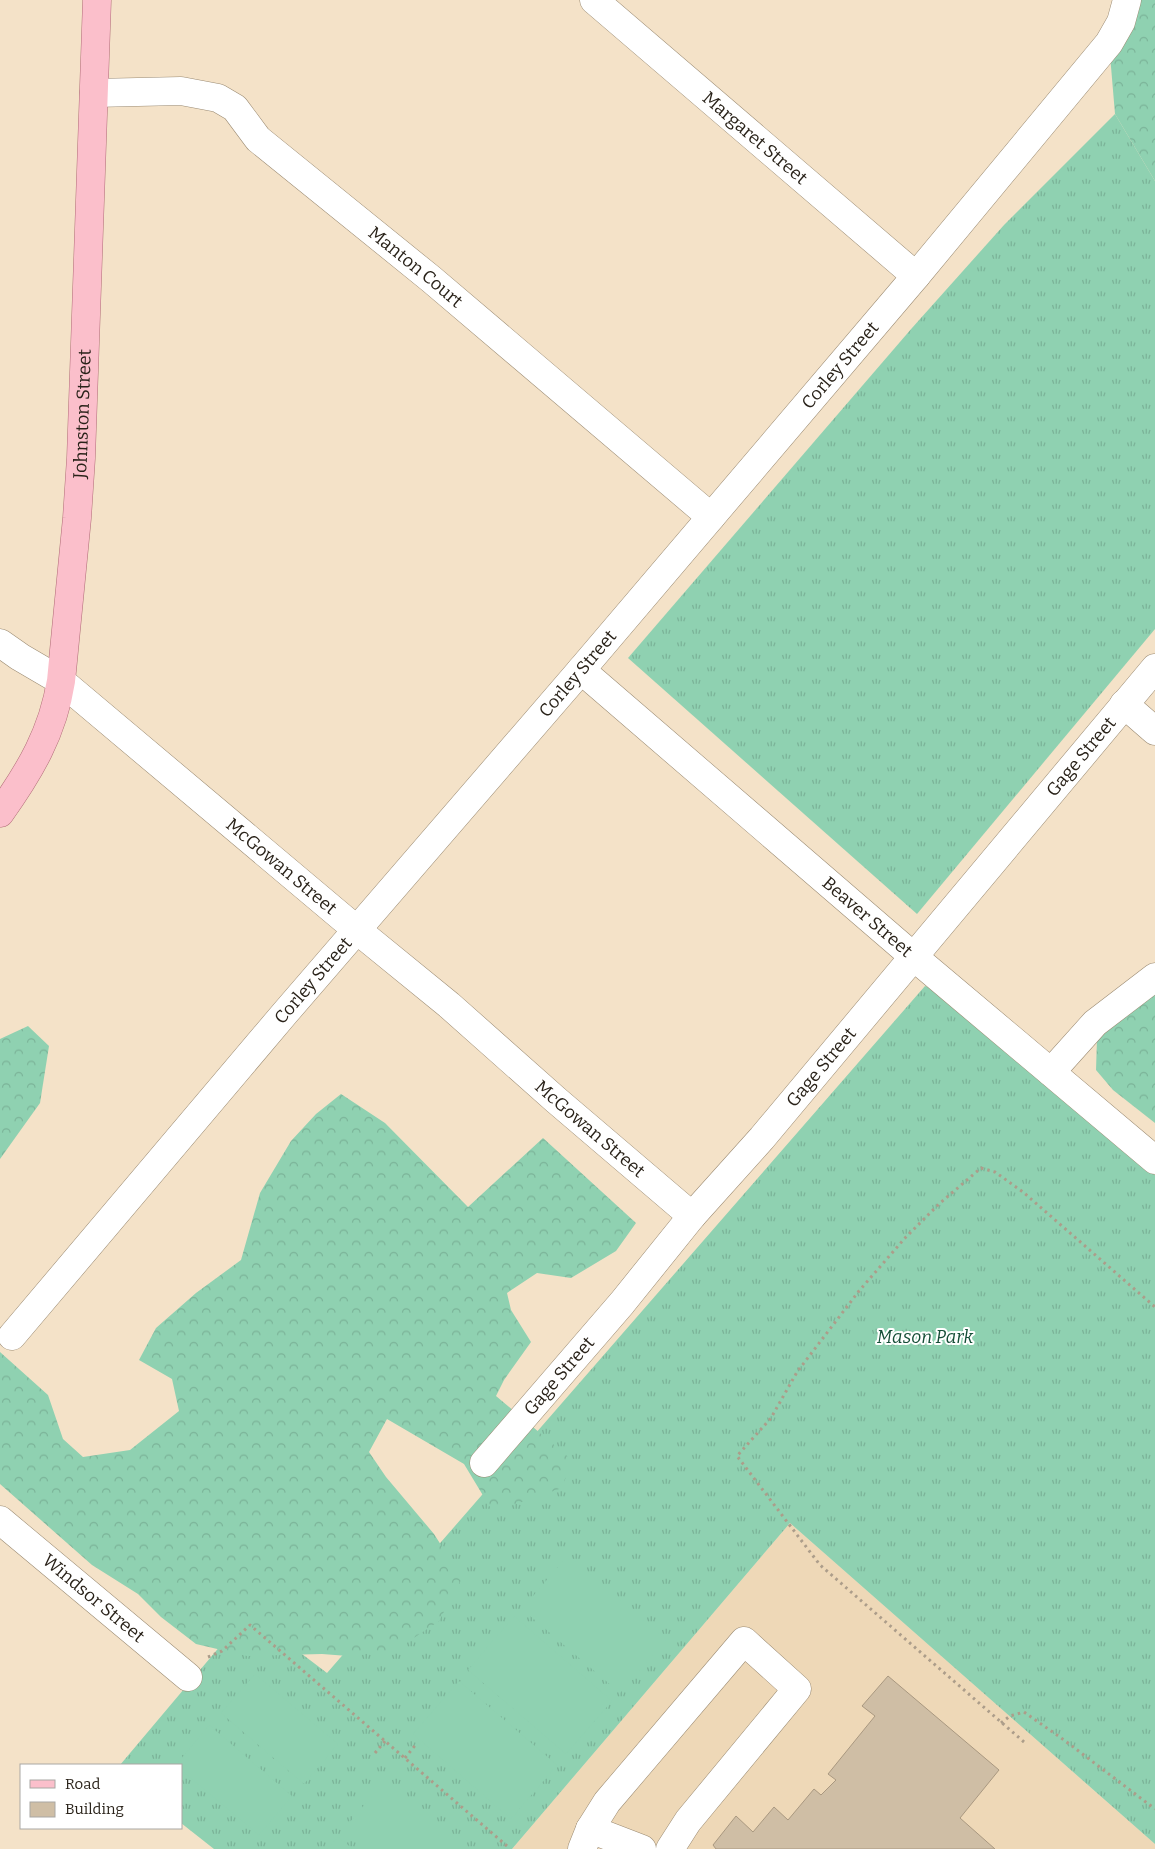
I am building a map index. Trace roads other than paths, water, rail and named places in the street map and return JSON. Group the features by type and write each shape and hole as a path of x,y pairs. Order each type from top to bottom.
{"main road":[{"name":"Johnston Street","path":"0,813 20,784 45,740 62,681 80,466 97,0"}],"street":[{"name":"Margaret Street","path":"594,0 916,276"},
{"name":"Corley Street","path":"12,1336 278,1020 581,670 916,276 1109,43 1121,22 1127,0"},
{"name":"Manton Court","path":"94,93 181,91 218,98 235,108 258,139 431,279 711,517"},
{"name":"McGowan Street","path":"0,644 62,681 448,1005 692,1216"},
{"name":"Gage Street","path":"484,1463 622,1302 692,1216 762,1138 1155,668"},
{"name":"Beaver Street","path":"581,670 914,957 1155,1160"},
{"path":"1124,704 1155,731"},
{"path":"1051,1072 1095,1023 1155,977"},
{"name":"Windsor Street","path":"0,1520 188,1677"},
{"path":"642,1849 586,1839 607,1802 744,1641 798,1689 688,1821 670,1849"}],"park label":[{"name":"Mason Park","path":"925,1337"}]}
